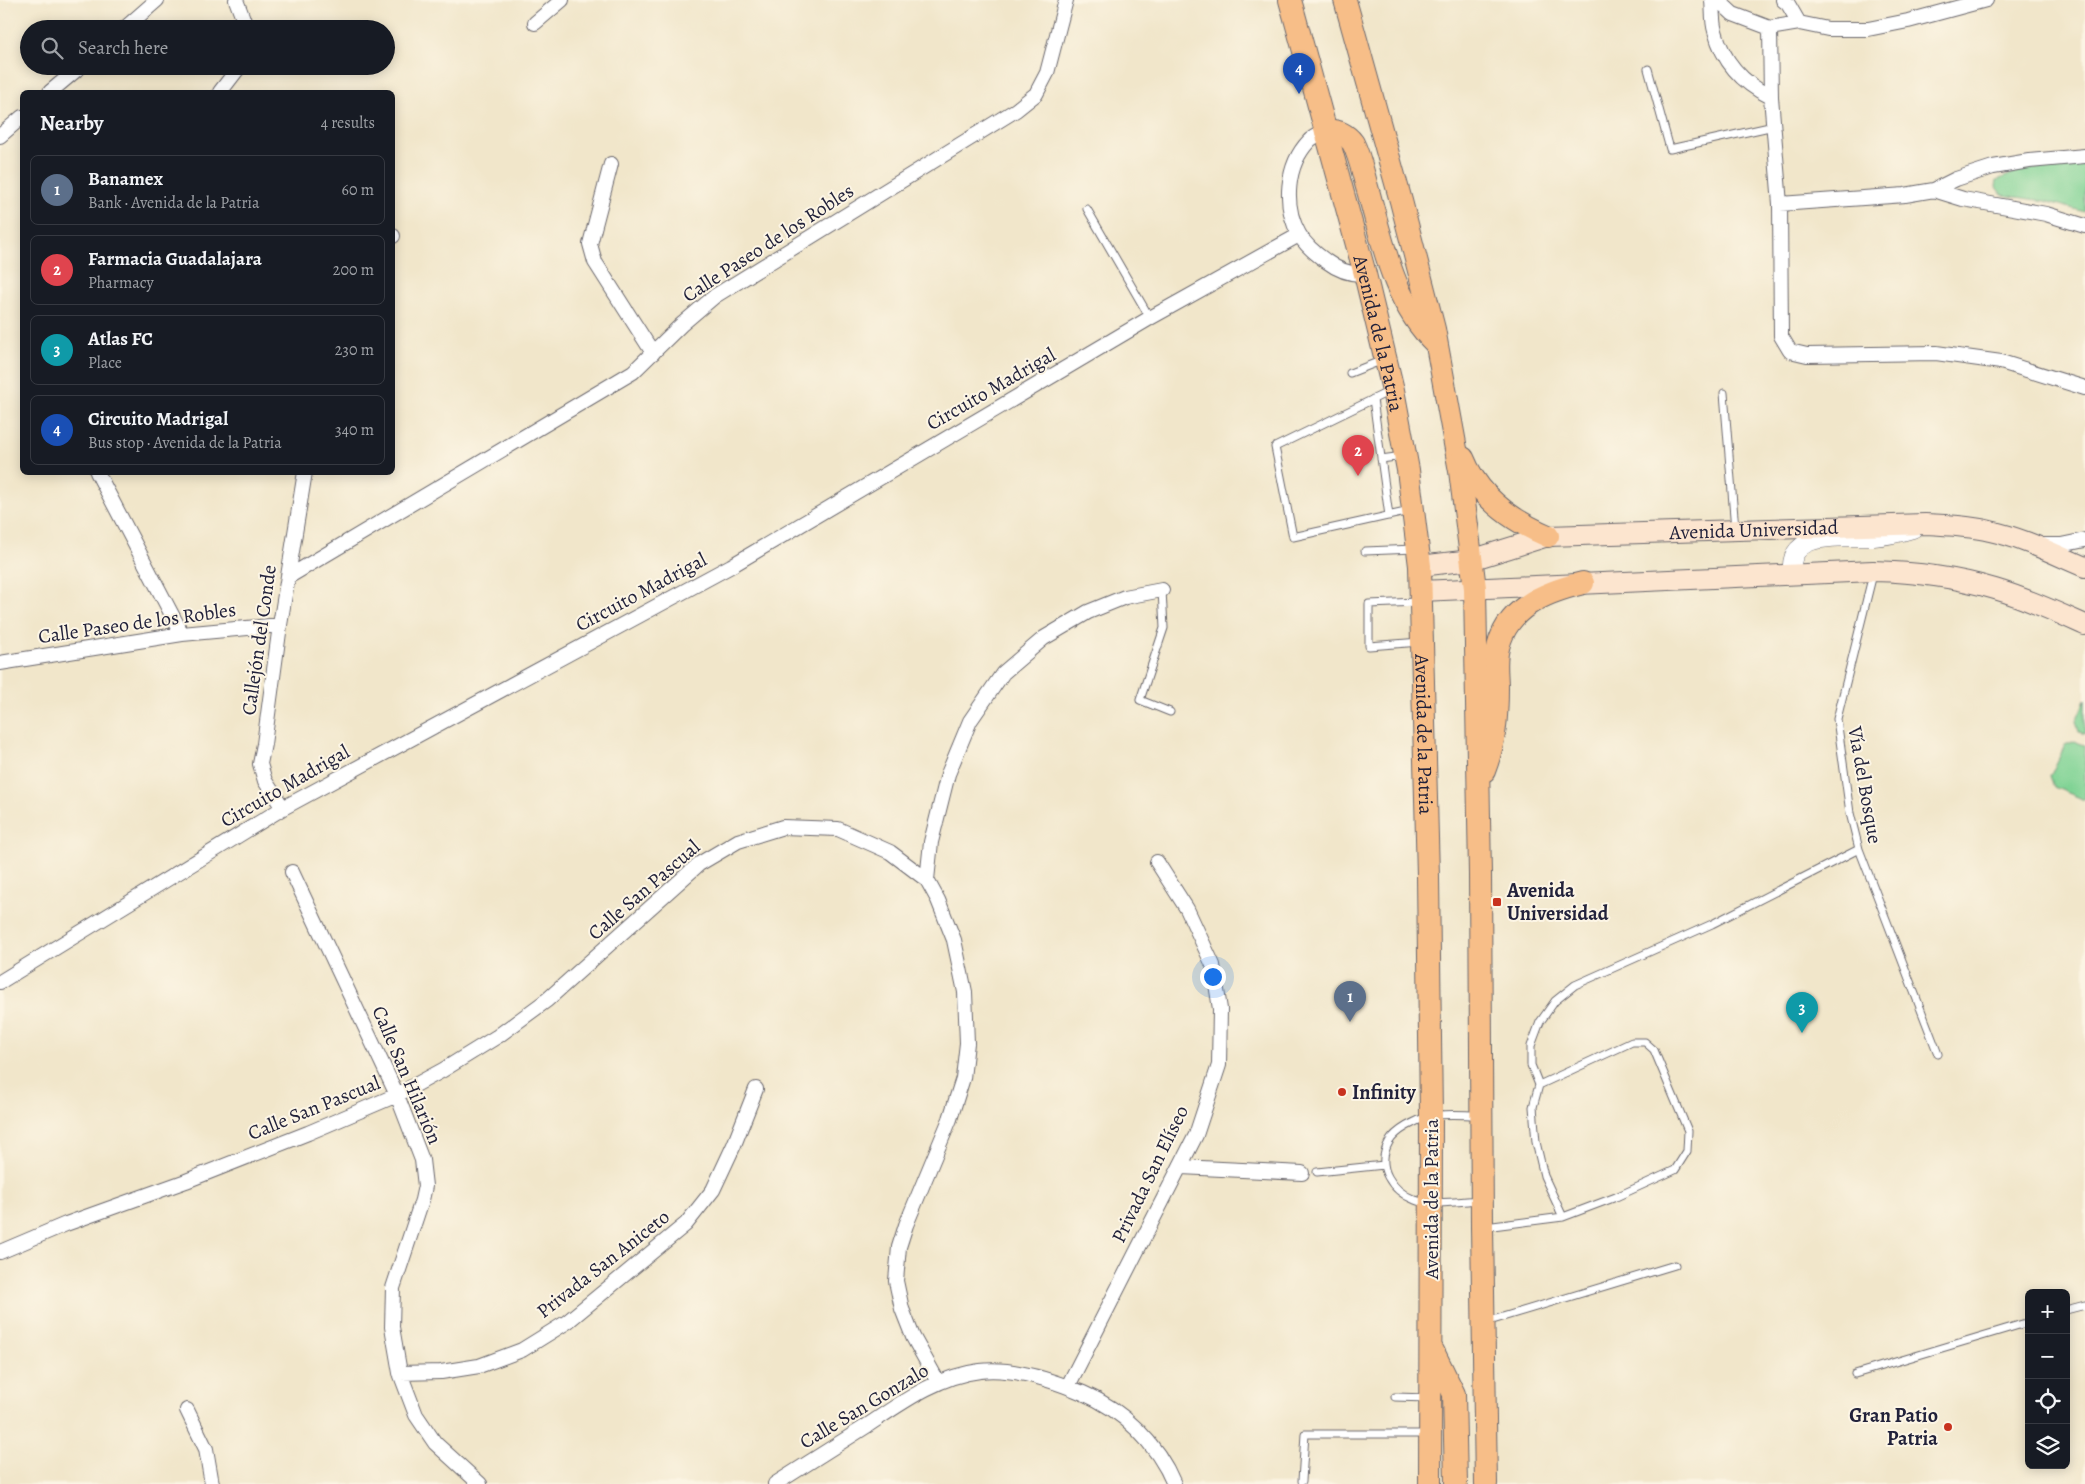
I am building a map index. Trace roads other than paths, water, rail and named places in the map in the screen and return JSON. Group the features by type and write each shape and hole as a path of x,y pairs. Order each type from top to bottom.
{"main road":[{"name":"Avenida de la Patria","path":"1290,0 1365,274 1386,359 1406,456 1419,557 1423,642 1431,1116 1430,1484"},
{"path":"1345,0 1401,201 1437,345 1460,471 1475,588 1486,1484"},
{"path":"1326,131 1339,132 1350,138 1353,143 1389,266 1399,292 1415,320 1437,345"},
{"path":"1450,415 1464,461 1480,488 1510,516 1548,536"},
{"name":"Avenida Universidad","path":"1419,557 1471,560 1548,536 1924,524 1991,531 2034,545 2085,567"},
{"path":"1421,596 1475,588 1873,571 1954,578 2038,604 2085,625"},
{"path":"1478,785 1491,749 1497,721 1497,654 1504,634 1516,615 1534,600 1584,583"},
{"path":"1431,1348 1454,1394 1456,1484"}],"street":[{"path":"134,20 156,0"},
{"path":"236,0 244,20"},
{"path":"534,23 562,0"},
{"name":"Calle Paseo de los Robles","path":"288,577 632,372 653,354 680,325 715,296 1016,110 1036,94 1047,73 1066,0"},
{"path":"1712,0 1714,30 1724,55 1737,74 1753,88 1770,98"},
{"path":"1718,0 1734,14 1770,28 1799,23 1828,29 1868,29 1908,21 1986,0"},
{"path":"1783,0 1788,4 1799,23"},
{"path":"1770,28 1770,98 1780,204 1781,336 1790,351 1807,355 1936,353 2001,362 2085,388"},
{"path":"52,90 70,75"},
{"path":"222,90 233,75"},
{"path":"0,136 20,119"},
{"path":"1326,131 1310,139 1296,159 1290,182 1290,210 1299,235 1315,253 1346,272 1365,274"},
{"path":"1780,204 1862,200 1934,190 1956,179 1993,167 2029,160 2085,156"},
{"path":"611,164 590,244 596,262 653,354"},
{"path":"1934,190 1963,199 2046,214 2085,226"},
{"name":"Circuito Madrigal","path":"0,982 283,808 731,566 1150,318 1299,235"},
{"path":"100,475 182,634"},
{"name":"Callejón del Conde","path":"283,808 265,781 260,764 305,475"},
{"path":"1792,574 1792,560 1800,548 1811,540 1887,536 1924,524"},
{"path":"2034,545 2061,545 2085,540"},
{"path":"926,880 931,842 948,774 970,721 1003,673 1044,638 1088,612 1125,597 1162,590"},
{"name":"Calle Paseo de los Robles","path":"0,663 182,634 280,625"},
{"name":"Calle San Pascual","path":"0,1252 66,1224 186,1181 308,1133 397,1095 443,1070 498,1036 547,1000 699,864 738,841 783,827 838,829 890,852 926,880 938,900 954,940 965,992 967,1043 963,1078 952,1111 901,1240 896,1281 902,1309 913,1337 938,1382"},
{"name":"Privada San Elíseo","path":"1068,1386 1132,1258 1181,1167 1196,1135 1219,1065 1220,1010 1213,965 1187,909 1157,862"},
{"name":"Calle San Hilarión","path":"292,872 397,1095 422,1160 425,1186 393,1288 392,1327 400,1373 416,1415 435,1443 480,1484"},
{"name":"Privada San Aniceto","path":"400,1373 441,1372 479,1366 522,1350 567,1322 686,1224 713,1190 734,1145 756,1089"},
{"path":"1181,1167 1302,1173"},
{"name":"Calle San Gonzalo","path":"775,1484 938,1382 980,1371 1001,1371 1035,1377 1068,1386 1113,1409 1143,1435 1158,1454 1174,1484"},
{"path":"187,1410 206,1449 212,1484"}],"lane":[{"path":"1648,69 1670,149 1774,126"},
{"path":"1087,210 1150,318"},
{"path":"1350,373 1386,359"},
{"path":"1393,390 1276,447 1293,537 1413,510"},
{"path":"1724,393 1735,530"},
{"path":"1373,399 1389,516"},
{"path":"1381,459 1406,456"},
{"path":"1365,551 1419,557"},
{"name":"Vía del Bosque","path":"1873,571 1837,719 1850,812 1859,849 1938,1054"},
{"path":"1162,590 1164,628 1140,700 1170,712"},
{"path":"1421,596 1369,604 1369,646 1423,642"},
{"path":"1563,1217 1544,1176 1536,1142 1533,1107 1539,1085 1531,1065 1531,1046 1540,1022 1555,1001 1575,985 1712,924 1859,849"},
{"path":"1482,1228 1563,1217 1616,1198 1675,1170 1687,1151 1688,1131 1654,1050 1645,1042 1632,1042 1539,1085"},
{"path":"1482,1115 1431,1116 1404,1127 1389,1142 1383,1161 1391,1185 1415,1201 1482,1200"},
{"path":"1317,1172 1384,1165"},
{"path":"1483,1323 1675,1265"},
{"path":"2070,1309 2085,1305"},
{"path":"1855,1374 2025,1323"},
{"path":"1394,1397 1431,1398"},
{"path":"1302,1481 1305,1434 1431,1434"}],"place":[{"name":"Circuito Madrigal","path":"1299,94"},
{"name":"Farmacia Guadalajara","path":"1358,476"},
{"name":"Avenida Universidad","path":"1497,902"},
{"name":"Banamex","path":"1350,1022"},
{"name":"Atlas FC","path":"1802,1033"},
{"name":"Infinity","path":"1342,1092"},
{"name":"Gran Patio Patria","path":"1948,1427"}]}
